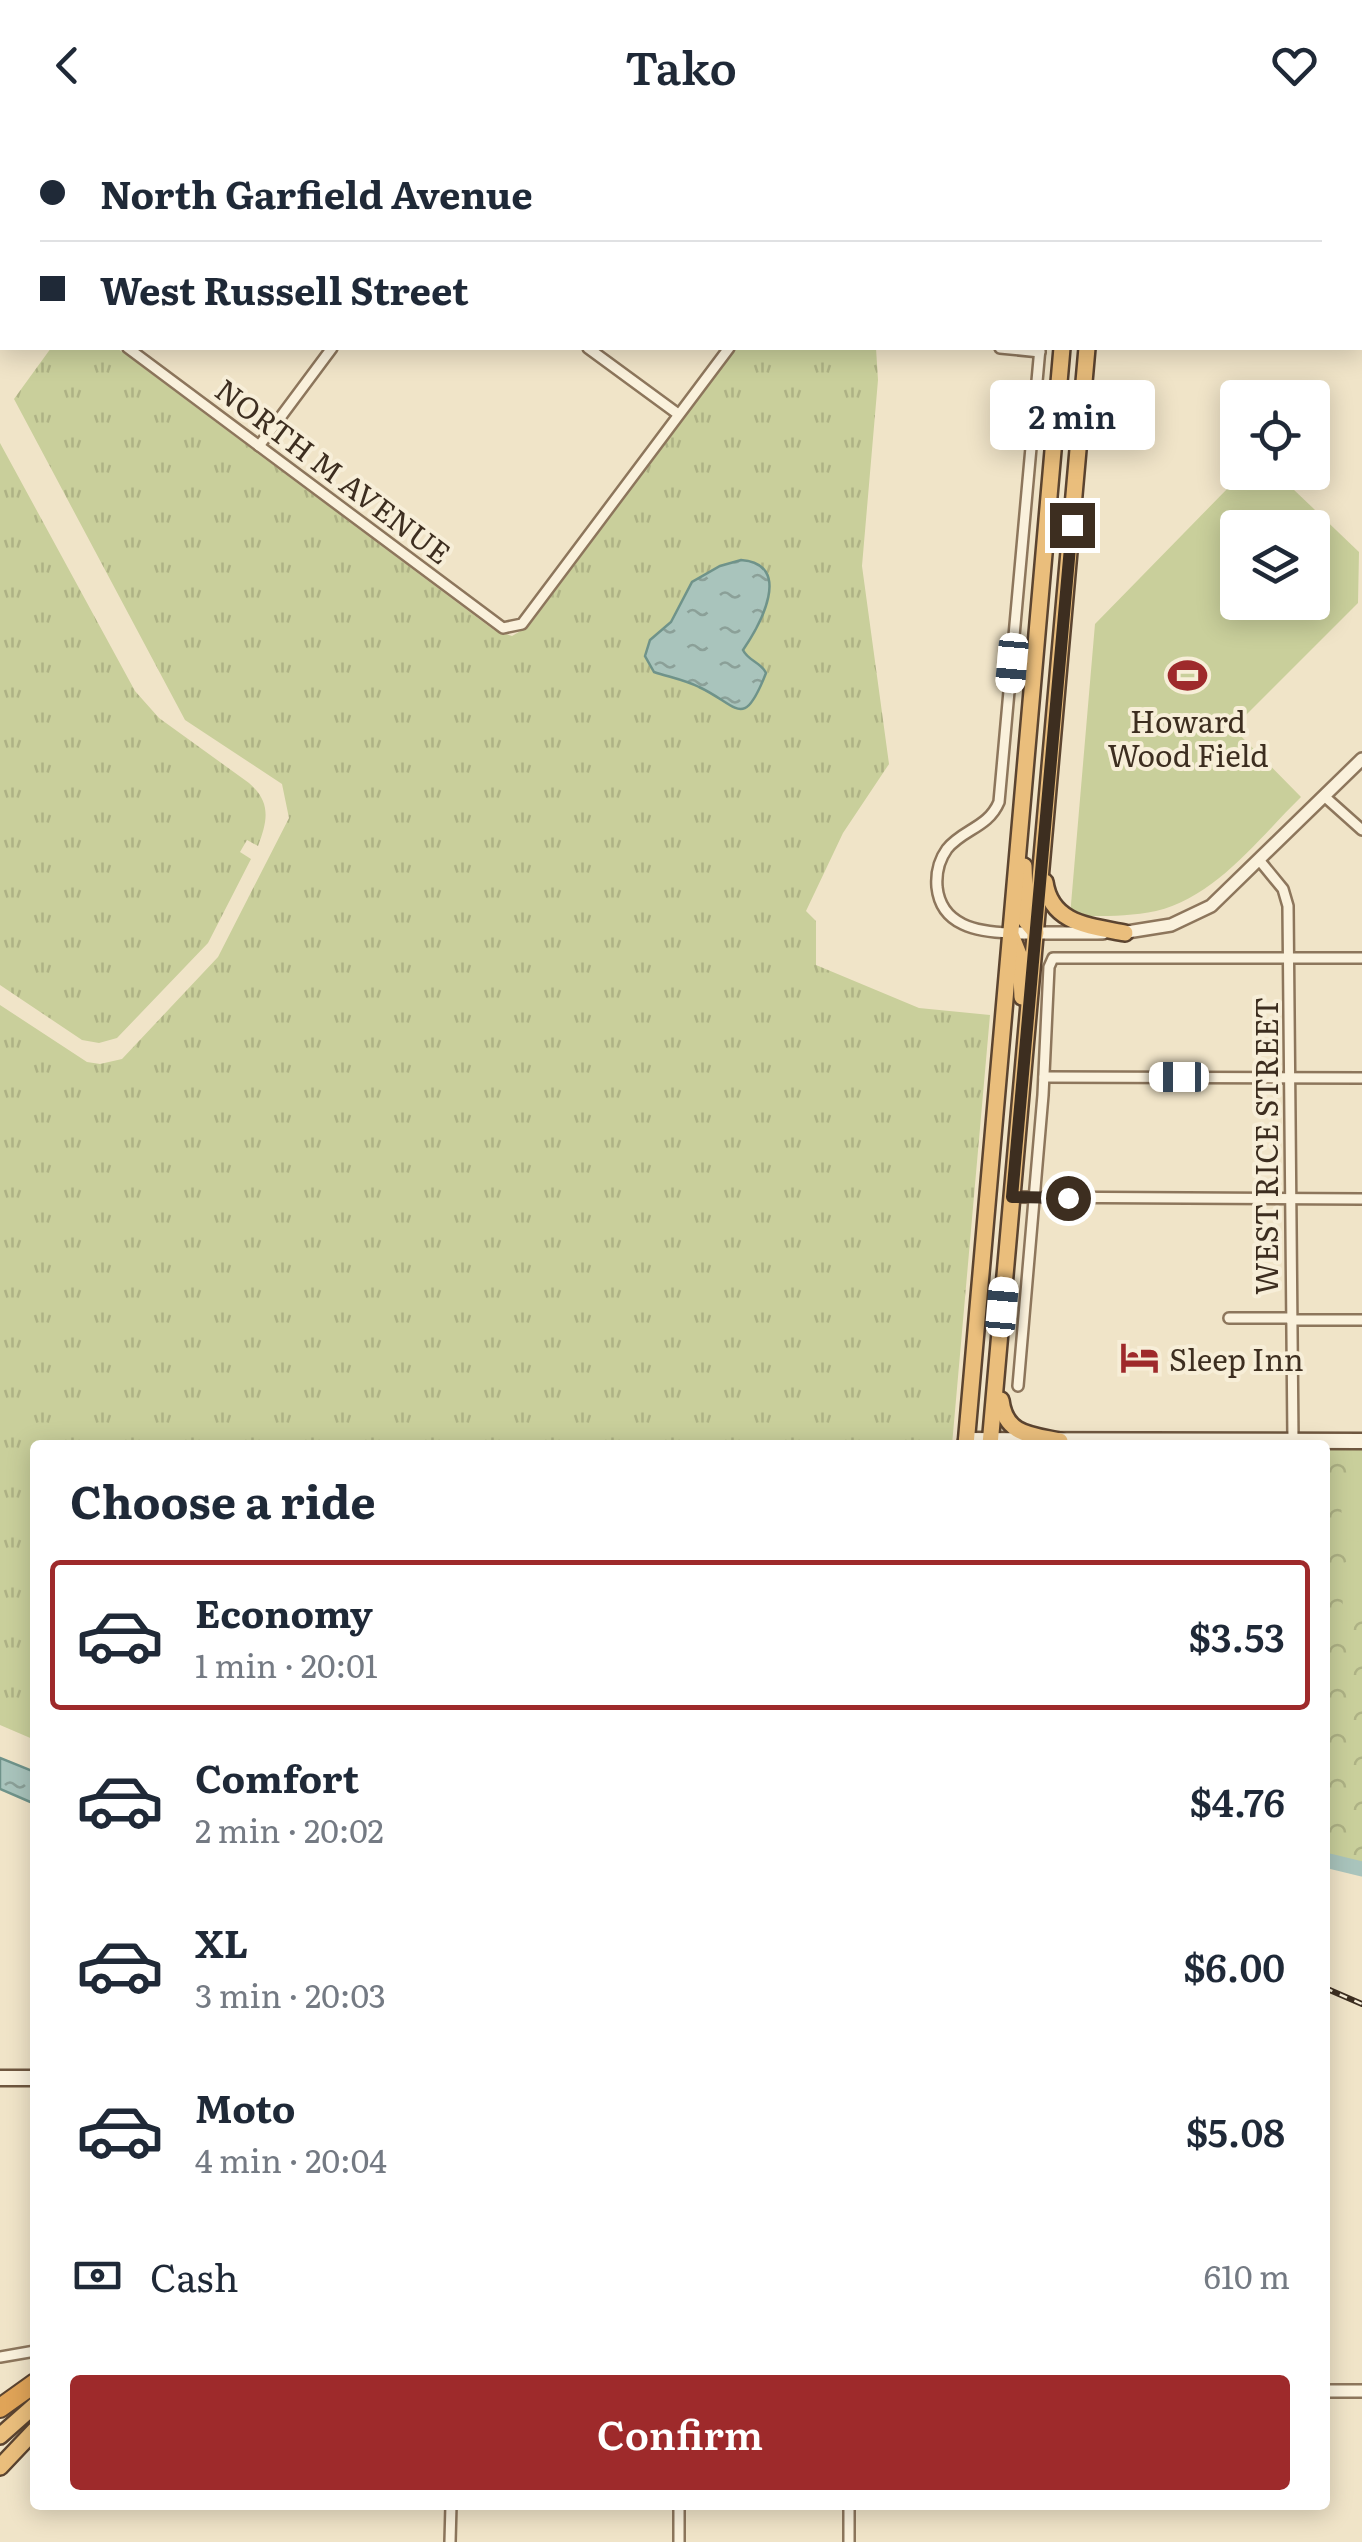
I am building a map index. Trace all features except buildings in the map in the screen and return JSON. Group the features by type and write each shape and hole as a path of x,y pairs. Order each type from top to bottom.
{"highway":[{"path":"966,1440 1062,350"},
{"path":"991,1440 1087,350"},
{"path":"1022,797 1025,912 1036,933"},
{"path":"1044,833 1046,887 1056,910 1073,921 1125,933"},
{"path":"1010,933 1020,957 1025,1051"},
{"path":"999,1344 1005,1420 1023,1434 1055,1440"},
{"path":"0,2408 30,2387"},
{"path":"0,2436 30,2409"},
{"path":"0,2467 30,2435"}],"main road":[{"path":"1330,1441 1362,1441"},
{"path":"0,2078 30,2078"}],"street":[{"name":"NORTH M AVENUE","path":"131,350 504,628 522,624 678,414"},
{"path":"259,446 331,350"},
{"path":"591,350 678,414 727,350"},
{"path":"1040,350 999,802 989,820 947,850 937,879 940,902 954,921 976,930 1010,933 1125,933 1157,930 1198,914 1222,898 1362,759"},
{"path":"1324,796 1362,830"},
{"name":"WEST RICE STREET","path":"1260,862 1274,875 1286,896 1293,1440"},
{"path":"1018,1386 1044,1077 1049,967 1053,958 1362,958"},
{"path":"1044,1077 1362,1078"},
{"path":"1012,1197 1362,1199"},
{"path":"1228,1318 1362,1320"},
{"path":"0,2358 30,2352"},
{"path":"1330,2390 1362,2391"},
{"path":"450,2542 451,2510"},
{"path":"679,2510 679,2542"},
{"path":"849,2510 849,2542"}],"green space":[{"path":"50,350 120,350 494,630 512,636 529,626 736,350 876,350 878,380 862,566 889,764 843,833 806,911 816,921 816,965 919,1008 990,1015 952,1440 30,1440 30,1738 0,1725 0,1005 87,1062 100,1064 122,1059 218,957 289,818 282,784 185,720 14,399"},
{"path":"0,443 135,691 159,718 249,783 261,797 266,812 258,846 247,840 240,852 251,859 208,943 117,1038 99,1043 82,1040 0,985"},
{"name":"Howard Wood Field","path":"1226,490 1294,490 1315,510 1220,510 1220,620 1330,620 1330,524 1359,552 1358,603 1233,728 1301,797 1217,880 1178,904 1124,915 1070,916 1095,624"},
{"path":"1362,1441 1362,1868 1330,1861 1330,1444"},
{"path":"1341,1481 1362,1481 1362,1542 1342,1539"},
{"path":"1362,1561 1362,1619 1343,1621 1342,1565"}],"water":[{"path":"741,560 757,564 766,572 769,584 764,612 743,650 766,673 751,703 738,709 694,685 654,672 645,656 650,640 671,622 692,582 720,566"},
{"path":"0,1758 30,1770 30,1802 0,1789"}],"waterway":[{"path":"1330,1861 1362,1869"}],"railway":[{"path":"1330,1990 1362,2004"}],"place":[{"name":"Howard Wood Field","path":"1188,676"},
{"name":"Sleep Inn","path":"1139,1358"}],"route":[{"path":"1068,1198 1012,1197 1072,525"}]}
